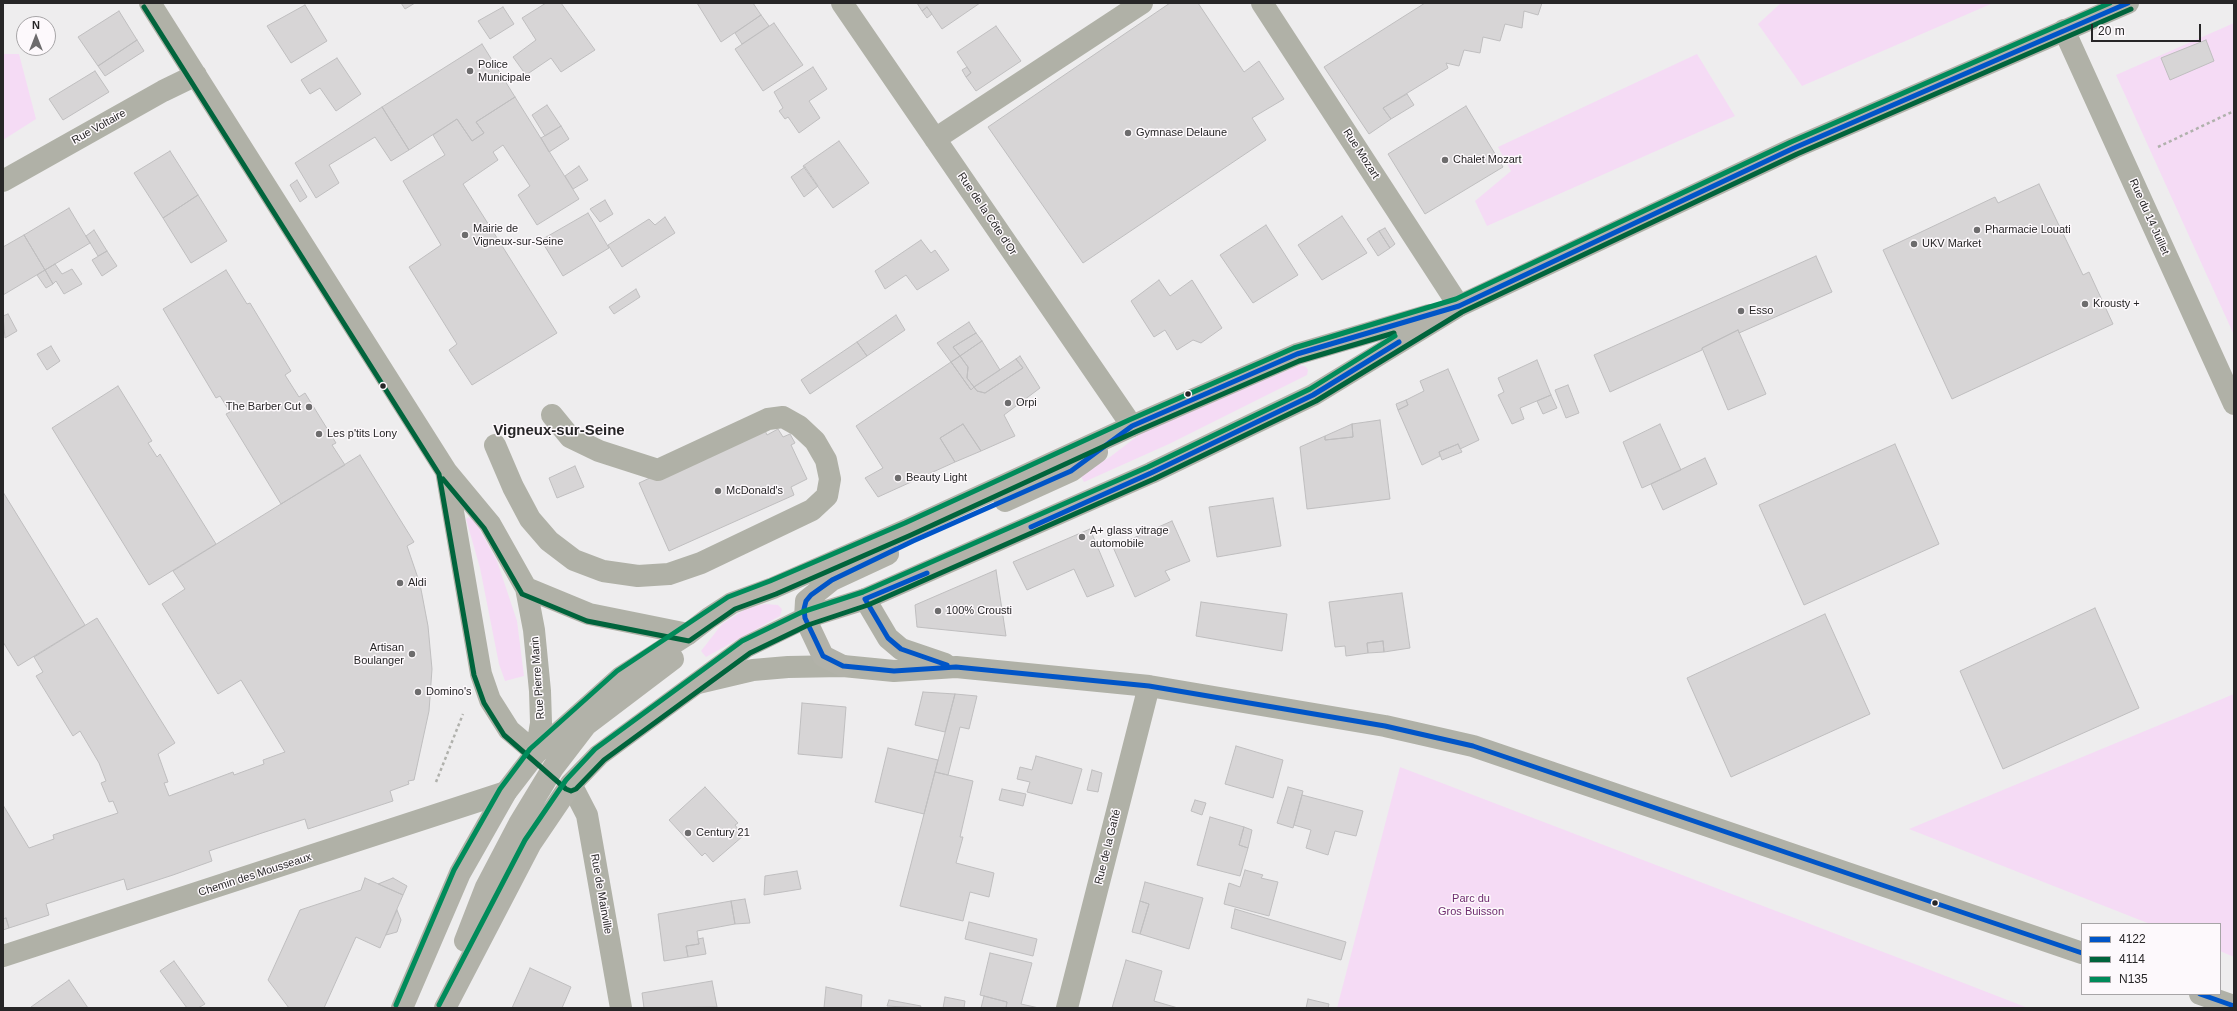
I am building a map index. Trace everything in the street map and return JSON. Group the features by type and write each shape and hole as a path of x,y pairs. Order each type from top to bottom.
{"main road":[{"path":"445,1008 531,843 571,784 599,755 746,647 804,618 865,599 1151,473 1313,395 1459,306 1794,148 2128,3"},
{"path":"402,1008 460,873 506,792 536,753 621,677 688,634 709,618 732,603 773,588 908,529 1132,426 1297,354 1459,306"},
{"path":"843,666 823,656 804,618 806,601 832,580 913,541 1071,471 1132,426"},
{"path":"773,588 822,588 853,590 865,599"},
{"path":"439,1008 486,887 519,824 553,768 586,725 674,658 688,634"},
{"path":"536,753 571,784"}],"street":[{"name":"Rue Pierre Marin","path":"150,3 446,471 490,524 526,588 534,630 540,691 541,723 536,753"},
{"name":"Rue de la Côte d'Or","path":"842,3 1132,426"},
{"path":"935,139 1142,3"},
{"name":"Rue Mozart","path":"1262,3 1459,306"},
{"name":"Rue du 14 Juillet","path":"2064,30 2234,404"},
{"name":"Rue Voltaire","path":"3,181 163,91 196,76"},
{"path":"494,445 513,487 530,519 549,541 574,560 603,571 638,576 669,574 700,563 812,510 827,496 830,479 826,460 815,441 799,426 783,417 768,419 658,470 599,451 570,437 552,415"},
{"name":"Rue Pierre Marin","path":"446,471 464,564 481,674 490,700 509,730 536,753"},
{"path":"526,588 589,614 688,634"},
{"path":"865,599 888,638 901,649 956,668"},
{"path":"698,683 753,670 843,666 894,670 956,668 1149,686 1385,726 1473,746 2081,953"},
{"name":"Rue de la Gaîté","path":"1067,1008 1149,686"},
{"name":"Rue de Mainville","path":"571,784 587,816 621,1008"},
{"name":"Chemin des Mousseaux","path":"3,956 506,792"},
{"path":"2203,995 2234,1006"}],"path":[{"path":"2158,147 2234,112"}],"green space":[{"path":"1781,3 1993,3 1802,86 1758,24"},
{"path":"2234,23 2234,335 2116,75"},
{"path":"3,54 16,54 16,56 20,56 36,119 3,140"},
{"path":"1697,54 1735,116 1487,226 1475,201 1511,171 1498,147"},
{"path":"1301,365 1306,367 1308,370 1307,375 1169,444 1084,482 1080,475 1110,457 1140,434 1172,417"},
{"path":"469,517 474,519 497,561 517,621 524,676 505,681 499,664 480,568 466,519"},
{"path":"765,604 778,605 782,609 780,616 706,657 701,651 722,624 747,608"},
{"path":"2234,694 2234,957 2221,951 2221,923 2147,923 1909,829"},
{"name":"Parc du Gros Buisson","path":"1400,767 1925,968 2028,1008 1337,1008"}],"building":[{"path":"401,3 415,3 405,9"},
{"path":"546,3 561,3 595,50 561,72 551,58 526,75 513,57 536,40 522,18"},
{"path":"697,3 753,3 761,15 721,42"},
{"path":"917,3 980,3 942,29 927,7 922,11"},
{"name":"Gymnase Delaune","path":"1170,3 1198,3 1244,72 1259,61 1284,99 1252,118 1266,140 1083,263 988,127"},
{"path":"1425,3 1542,3 1538,15 1524,11 1522,28 1505,24 1500,41 1483,37 1480,53 1464,50 1459,66 1446,63 1448,68 1383,108 1391,119 1369,134 1324,67"},
{"path":"305,5 327,41 291,63 267,26"},
{"path":"503,7 514,24 490,39 478,21"},
{"path":"927,7 932,14 927,18 922,11"},
{"path":"119,11 137,40 98,66 78,37"},
{"path":"761,15 769,26 742,44 735,33"},
{"path":"774,23 803,65 763,91 735,49"},
{"path":"996,26 1021,61 976,91 966,77 971,73 957,52"},
{"path":"137,40 144,51 105,76 98,66"},
{"path":"2206,40 2214,61 2170,80 2161,58"},
{"name":"Police Municipale","path":"482,44 515,97 476,122 484,133 472,141 457,119 409,150 382,107"},
{"path":"337,58 361,94 336,111 320,88 310,94 301,80"},
{"path":"813,67 827,89 809,101 820,118 799,133 788,117 785,119 779,111 783,108 774,92"},
{"path":"967,67 971,73 966,77 962,70"},
{"path":"95,71 109,92 63,120 49,99"},
{"path":"1407,94 1414,105 1391,119 1383,108"},
{"name":"Mairie de Vigneux-sur-Seine","path":"515,97 579,199 537,225 518,195 530,186 503,145 493,152 498,160 463,184 557,333 472,385 449,350 457,344 409,267 441,245 403,181 445,155 433,135 457,119 472,141 484,133 476,122"},
{"path":"547,105 561,126 545,136 532,115"},
{"name":"Chalet Mozart","path":"1466,106 1503,167 1425,214 1388,154"},
{"path":"382,107 409,150 391,161 375,137 329,165 339,183 316,198 295,163"},
{"path":"561,126 569,139 549,152 541,138"},
{"path":"839,141 869,183 833,208 803,166"},
{"path":"170,151 198,195 163,218 134,173"},
{"path":"579,166 588,180 573,189 565,176"},
{"path":"805,167 818,186 804,197 791,177"},
{"path":"297,180 307,197 300,202 290,185"},
{"path":"2039,184 2083,275 2089,272 2113,324 1952,399 1883,250 1995,197 1998,203"},
{"path":"198,195 227,241 191,263 163,218"},
{"path":"605,200 613,214 600,222 590,209"},
{"path":"69,208 90,243 45,270 24,235"},
{"path":"588,213 609,248 563,276 541,240"},
{"path":"1342,216 1367,253 1322,280 1298,245"},
{"path":"665,217 675,233 622,267 608,245 649,219 655,225"},
{"path":"1266,225 1298,275 1253,303 1220,255"},
{"path":"1385,228 1395,244 1390,248 1379,231"},
{"path":"94,230 107,251 98,256 86,236"},
{"path":"1379,231 1390,248 1378,256 1367,239"},
{"path":"24,235 45,270 3,295 3,247"},
{"path":"921,240 931,253 935,250 949,270 917,290 906,275 885,289 875,271"},
{"path":"107,251 117,266 102,276 92,260"},
{"name":"Esso","path":"1816,256 1832,292 1739,333 1738,330 1702,348 1702,350 1610,392 1594,355"},
{"path":"55,264 62,274 72,269 82,284 64,294 56,281 53,284 45,270"},
{"path":"45,270 53,284 46,288 37,275"},
{"path":"226,270 247,304 250,303 291,371 285,375 299,397 305,393 336,443 332,445 345,465 281,504 226,414 230,412 220,396 216,398 163,309"},
{"path":"1159,280 1170,296 1192,280 1222,328 1201,343 1193,340 1177,350 1165,330 1154,337 1131,301"},
{"path":"636,289 640,297 614,314 609,307"},
{"path":"8,314 17,331 5,338 3,316"},
{"path":"896,315 905,330 867,356 857,342"},
{"path":"969,322 976,333 953,347 960,356 951,362 937,343"},
{"path":"1738,330 1766,394 1728,410 1702,348"},
{"path":"976,333 982,341 960,356 953,347"},
{"path":"982,341 1000,370 974,387 967,378 968,367 960,356"},
{"path":"857,342 867,356 810,394 801,380"},
{"path":"51,346 60,361 47,370 37,354"},
{"path":"960,356 968,367 967,378 974,387 971,390 951,362"},
{"path":"1020,356 1040,388 1004,415 1015,436 981,451 963,424 940,438 955,462 878,497 865,478 883,468 856,426 951,362 971,390 974,387 977,391 985,393 1023,368 1016,359"},
{"path":"1016,359 1023,368 985,393 977,391 974,387"},
{"path":"1537,360 1551,395 1520,408 1524,419 1512,424 1498,395 1504,392 1498,378"},
{"path":"1448,369 1479,440 1460,449 1458,444 1439,452 1440,456 1422,465 1398,410 1408,405 1406,400 1424,391 1420,381"},
{"path":"1568,385 1579,413 1566,418 1555,390"},
{"path":"118,386 152,441 148,443 157,457 160,454 216,544 149,585 52,428"},
{"path":"1551,395 1557,408 1543,414 1537,401"},
{"path":"1406,400 1408,405 1398,410 1396,404"},
{"path":"1380,420 1390,499 1307,509 1300,447 1325,436 1325,440 1353,437 1352,424"},
{"path":"963,424 981,451 955,462 940,438"},
{"path":"1352,424 1353,437 1325,440 1325,436"},
{"path":"1660,424 1681,470 1642,488 1623,442"},
{"name":"McDonald's","path":"763,426 767,435 778,429 783,437 790,434 795,443 791,445 807,479 791,487 794,495 669,551 639,483"},
{"path":"1458,444 1462,452 1442,460 1439,452"},
{"path":"1895,444 1939,544 1804,605 1759,505"},
{"path":"360,455 414,542 407,546 420,584 428,626 432,669 429,711 414,780 408,781 409,784 390,791 393,801 308,829 305,819 262,833 209,851 212,861 127,890 124,879 46,904 49,915 9,928 6,918 3,919 3,805 29,848 54,839 53,835 118,813 113,801 109,802 101,783 106,781 99,763 80,731 73,736 36,676 43,672 34,657 97,618 175,743 158,754 168,782 164,783 169,796 233,772 234,775 264,764 263,760 285,752 241,680 218,694 162,604 185,589 173,571"},
{"path":"1705,458 1717,484 1663,510 1651,484"},
{"path":"575,466 584,487 557,498 549,478"},
{"path":"3,492 85,625 18,666 3,642"},
{"path":"1273,498 1281,546 1217,557 1209,507"},
{"path":"1172,521 1190,561 1165,571 1170,580 1135,597 1113,547"},
{"path":"1090,529 1114,586 1087,597 1074,569 1027,590 1013,562"},
{"path":"996,570 1006,636 917,627 915,605"},
{"path":"1402,593 1410,648 1384,652 1383,641 1367,643 1368,653 1346,656 1345,646 1335,647 1329,602"},
{"path":"1201,602 1287,614 1282,651 1196,636"},
{"path":"2095,608 2139,708 2003,769 1960,671"},
{"path":"1825,614 1870,714 1731,777 1687,678"},
{"path":"1383,641 1384,652 1368,653 1367,643"},
{"path":"923,692 955,694 945,732 915,725"},
{"path":"955,694 977,696 969,729 960,727 948,775 935,772"},
{"path":"802,703 846,707 842,758 798,754"},
{"path":"1236,746 1283,760 1273,798 1225,784"},
{"path":"888,748 938,760 924,814 875,802"},
{"path":"1036,756 1082,769 1072,804 1027,792 1030,782 1017,779 1020,767 1032,770"},
{"path":"1092,770 1102,773 1098,792 1087,790"},
{"path":"935,772 973,781 960,837 963,837 956,863 994,873 989,897 970,892 963,921 900,906"},
{"path":"705,787 738,823 735,825 743,836 713,862 705,853 702,856 669,820"},
{"path":"1288,787 1303,791 1293,828 1277,823"},
{"path":"1002,789 1026,794 1023,806 999,800"},
{"path":"1302,795 1363,811 1356,836 1335,831 1328,855 1306,848 1311,830 1294,825"},
{"path":"1195,800 1206,803 1202,815 1191,811"},
{"path":"1210,817 1244,827 1239,845 1248,848 1240,876 1197,865"},
{"path":"1244,827 1252,830 1248,848 1239,845"},
{"path":"1245,870 1263,875 1261,878 1278,882 1269,916 1224,904 1229,883 1240,887"},
{"path":"797,871 801,889 764,895 765,876"},
{"path":"365,878 403,895 380,948 356,937 324,1008 289,1008 268,980 300,910 361,890"},
{"path":"393,878 407,886 403,895 378,884"},
{"path":"1145,882 1203,898 1189,949 1140,934 1149,904 1140,901"},
{"path":"745,899 750,923 735,924 731,901"},
{"path":"731,901 735,924 697,931 699,944 686,946 688,957 664,961 658,914"},
{"path":"1140,901 1149,904 1140,934 1132,932"},
{"path":"1235,909 1346,942 1341,960 1231,928"},
{"path":"397,910 401,920 397,932 386,935"},
{"path":"6,918 9,928 3,930 3,919"},
{"path":"969,922 1037,939 1033,956 965,939"},
{"path":"703,938 706,954 688,957 686,946 699,944 698,939"},
{"path":"990,953 1032,963 1021,1004 1039,1008 1006,1008 1007,1002 980,995"},
{"path":"1126,960 1162,971 1154,1001 1178,1008 1112,1008"},
{"path":"174,961 205,1004 198,1008 187,1008 160,971"},
{"path":"530,968 571,987 562,1008 512,1008"},
{"path":"69,980 88,1008 31,1008 31,1007"},
{"path":"712,981 717,1007 644,1008 642,993"},
{"path":"826,987 862,995 861,1008 824,1008"},
{"path":"984,996 1007,1002 1006,1008 981,1008"},
{"path":"945,997 965,1001 964,1008 943,1008"},
{"path":"1308,999 1329,1004 1328,1008 1306,1008"},
{"path":"889,1000 921,1006 920,1008 887,1006"}],"transit line":[{"name":"N135","path":"396,1005 454,870 500,789 530,749 617,671 728,597 770,581 905,523 1129,420 1294,348 1456,299 1791,142 2110,3"},
{"name":"4122","path":"2081,953 1473,746 1385,726 1149,686 956,667 894,671 843,666 823,656 805,618 804,609 806,601 811,595 832,580 913,541 1071,471 1132,426 1297,354 1459,306 1794,148 2128,3"},
{"name":"4114","path":"144,7 439,474 474,675 484,703 504,735 566,789 571,791 576,789 604,760 750,653 808,625 868,605 1154,479 1316,401 1462,312 1797,154 2131,9"},
{"name":"4114","path":"443,479 484,528 522,594 587,621 689,641 735,609 776,594 911,535 1135,432 1299,361 1394,333"},
{"name":"N135","path":"439,1005 525,840 566,780 595,749 742,641 802,612 863,592 1148,467 1310,389 1395,336"},
{"name":"4122","path":"1031,527 1151,473 1313,395 1399,342"},
{"name":"4122","path":"927,573 865,599 888,638 901,649 947,665"},
{"name":"4122","path":"2203,995 2234,1006"}],"place":[{"name":"Police Municipale","path":"470,71"},
{"name":"Gymnase Delaune","path":"1128,133"},
{"name":"Chalet Mozart","path":"1445,160"},
{"name":"Pharmacie Louati","path":"1977,230"},
{"name":"Mairie de Vigneux-sur-Seine","path":"465,235"},
{"name":"UKV Market","path":"1914,244"},
{"name":"Krousty +","path":"2085,304"},
{"name":"Esso","path":"1741,311"},
{"name":"Orpi","path":"1008,403"},
{"name":"The Barber Cut","path":"309,407"},
{"name":"Les p'tits Lony","path":"319,434"},
{"name":"Beauty Light","path":"898,478"},
{"name":"McDonald's","path":"718,491"},
{"name":"A+ glass vitrage automobile","path":"1082,537"},
{"name":"Aldi","path":"400,583"},
{"name":"100% Crousti","path":"938,611"},
{"name":"Artisan Boulanger","path":"412,654"},
{"name":"Domino's","path":"418,692"},
{"name":"Century 21","path":"688,833"}],"district":[{"name":"Vigneux-sur-Seine","path":"559,431"}]}
